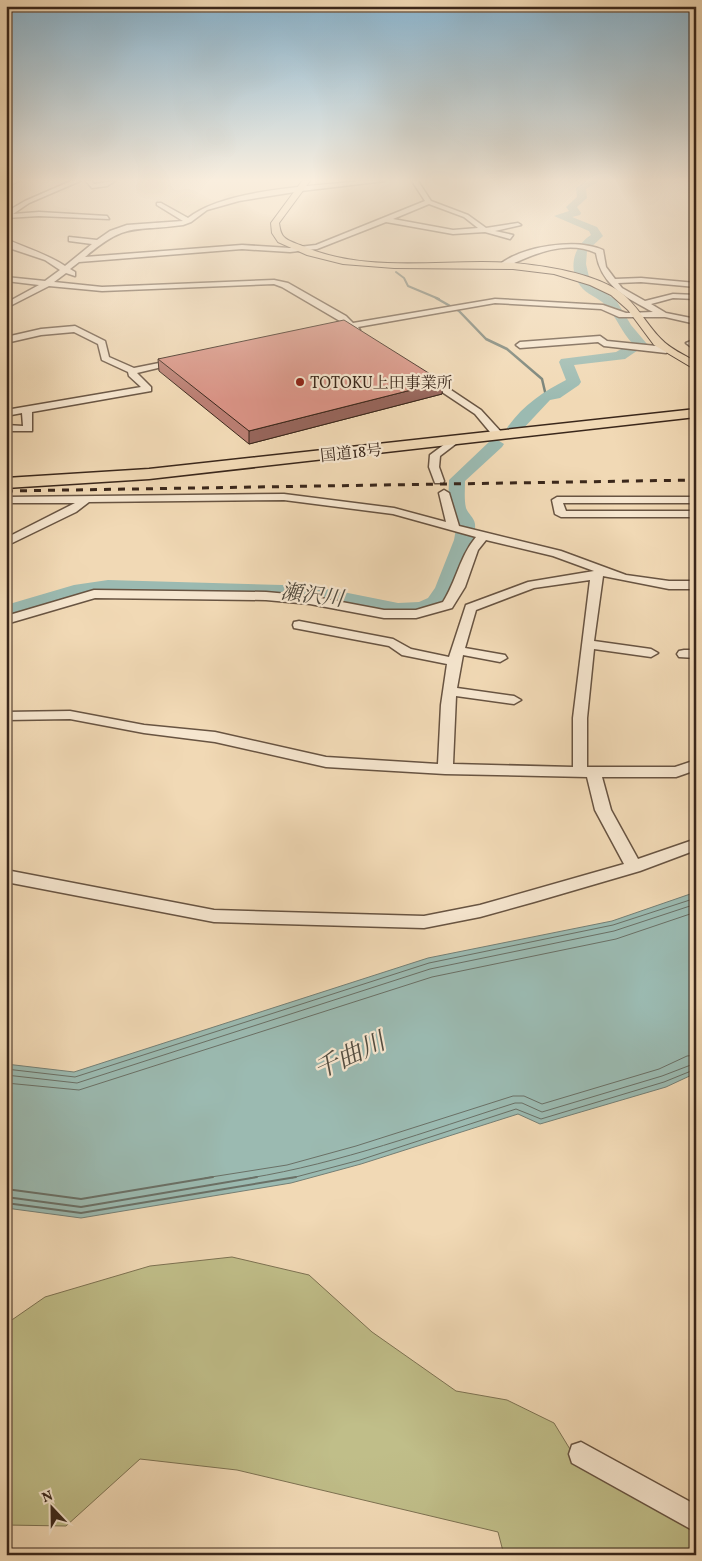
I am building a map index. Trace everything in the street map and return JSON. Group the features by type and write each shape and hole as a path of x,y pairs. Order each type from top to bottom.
{"highway":[{"name":"国道18号","path":"6,483 149,474 696,413"}],"main road":[{"path":"317,254 343,261 370,263 503,265 569,275 593,282 615,293 639,317 649,333 666,350 695,366"}],"street":[{"path":"36,254 48,258 64,270 102,289"},
{"path":"6,306 30,296 84,254"},
{"path":"78,260 156,254"},
{"path":"503,265 533,254"},
{"path":"600,254 602,267 610,281 619,290 663,314 696,322"},
{"path":"6,279 102,289 274,282 285,285 344,318 349,326 362,335"},
{"path":"610,281 641,280 696,285"},
{"path":"642,304 673,296 696,297"},
{"path":"321,332 495,301 603,307 613,314 639,317 663,314"},
{"path":"6,340 41,332 75,329 98,339 102,343 105,358 133,371 190,360"},
{"path":"520,345 600,339 604,343 666,350"},
{"path":"416,370 478,412 499,436"},
{"path":"6,413 148,389 132,374 133,371"},
{"path":"6,428 28,429 27,410"},
{"path":"439,481 434,467 435,455 453,441"},
{"path":"444,493 457,529"},
{"path":"6,500 284,497 394,511 479,535 573,558 600,572 624,578 644,582 695,586"},
{"path":"6,543 72,510 87,499"},
{"path":"696,500 557,500 561,514 696,514"},
{"path":"639,500 644,514"},
{"path":"6,620 94,594 266,596 310,600 384,614 416,614 448,605 459,587 472,549 479,535"},
{"path":"600,572 587,644 579,733 581,764 603,810 634,866"},
{"path":"445,769 448,706 455,656 470,608 532,586 600,572"},
{"path":"298,625 393,643 407,652 500,658"},
{"path":"587,644 651,653"},
{"path":"451,691 514,700"},
{"path":"6,716 70,715 144,729 215,737 326,762 445,769 586,772 676,772 696,765"},
{"path":"6,876 214,916 424,922 480,911 634,866 696,844"},
{"path":"581,1454 696,1519"}],"shaded area":[{"path":"232,1257 309,1275 372,1332 456,1391 507,1400 554,1423 576,1459 696,1533 696,1555 504,1555 498,1532 237,1470 140,1459 66,1526 6,1525 6,1324 45,1297 150,1266"}],"water":[{"name":"千曲川","path":"696,892 696,1073 666,1087 540,1124 518,1114 361,1164 291,1183 81,1218 6,1208 6,1064 74,1072 428,958 612,921"}],"building":[{"name":"TOTOKU上田事業所","path":"344,320 443,382 249,431 158,359"}],"waterway":[{"name":"瀬沢川","path":"515,428 534,406 546,396 555,395 564,387 574,382 566,362 620,356 640,344 625,326 611,303 586,284 580,264 581,254"},
{"path":"396,272 404,278 408,286 439,299"},
{"path":"436,298 459,311 486,339 507,349 542,379 546,396"},
{"name":"瀬沢川","path":"6,611 62,593 103,586 282,590 328,595 398,609 424,607 435,602 440,597 464,540 466,523 457,507 457,480 496,444"}],"railway":[{"path":"6,491 696,480"}],"place":[{"name":"TOTOKU上田事業所","path":"300,382"}]}
